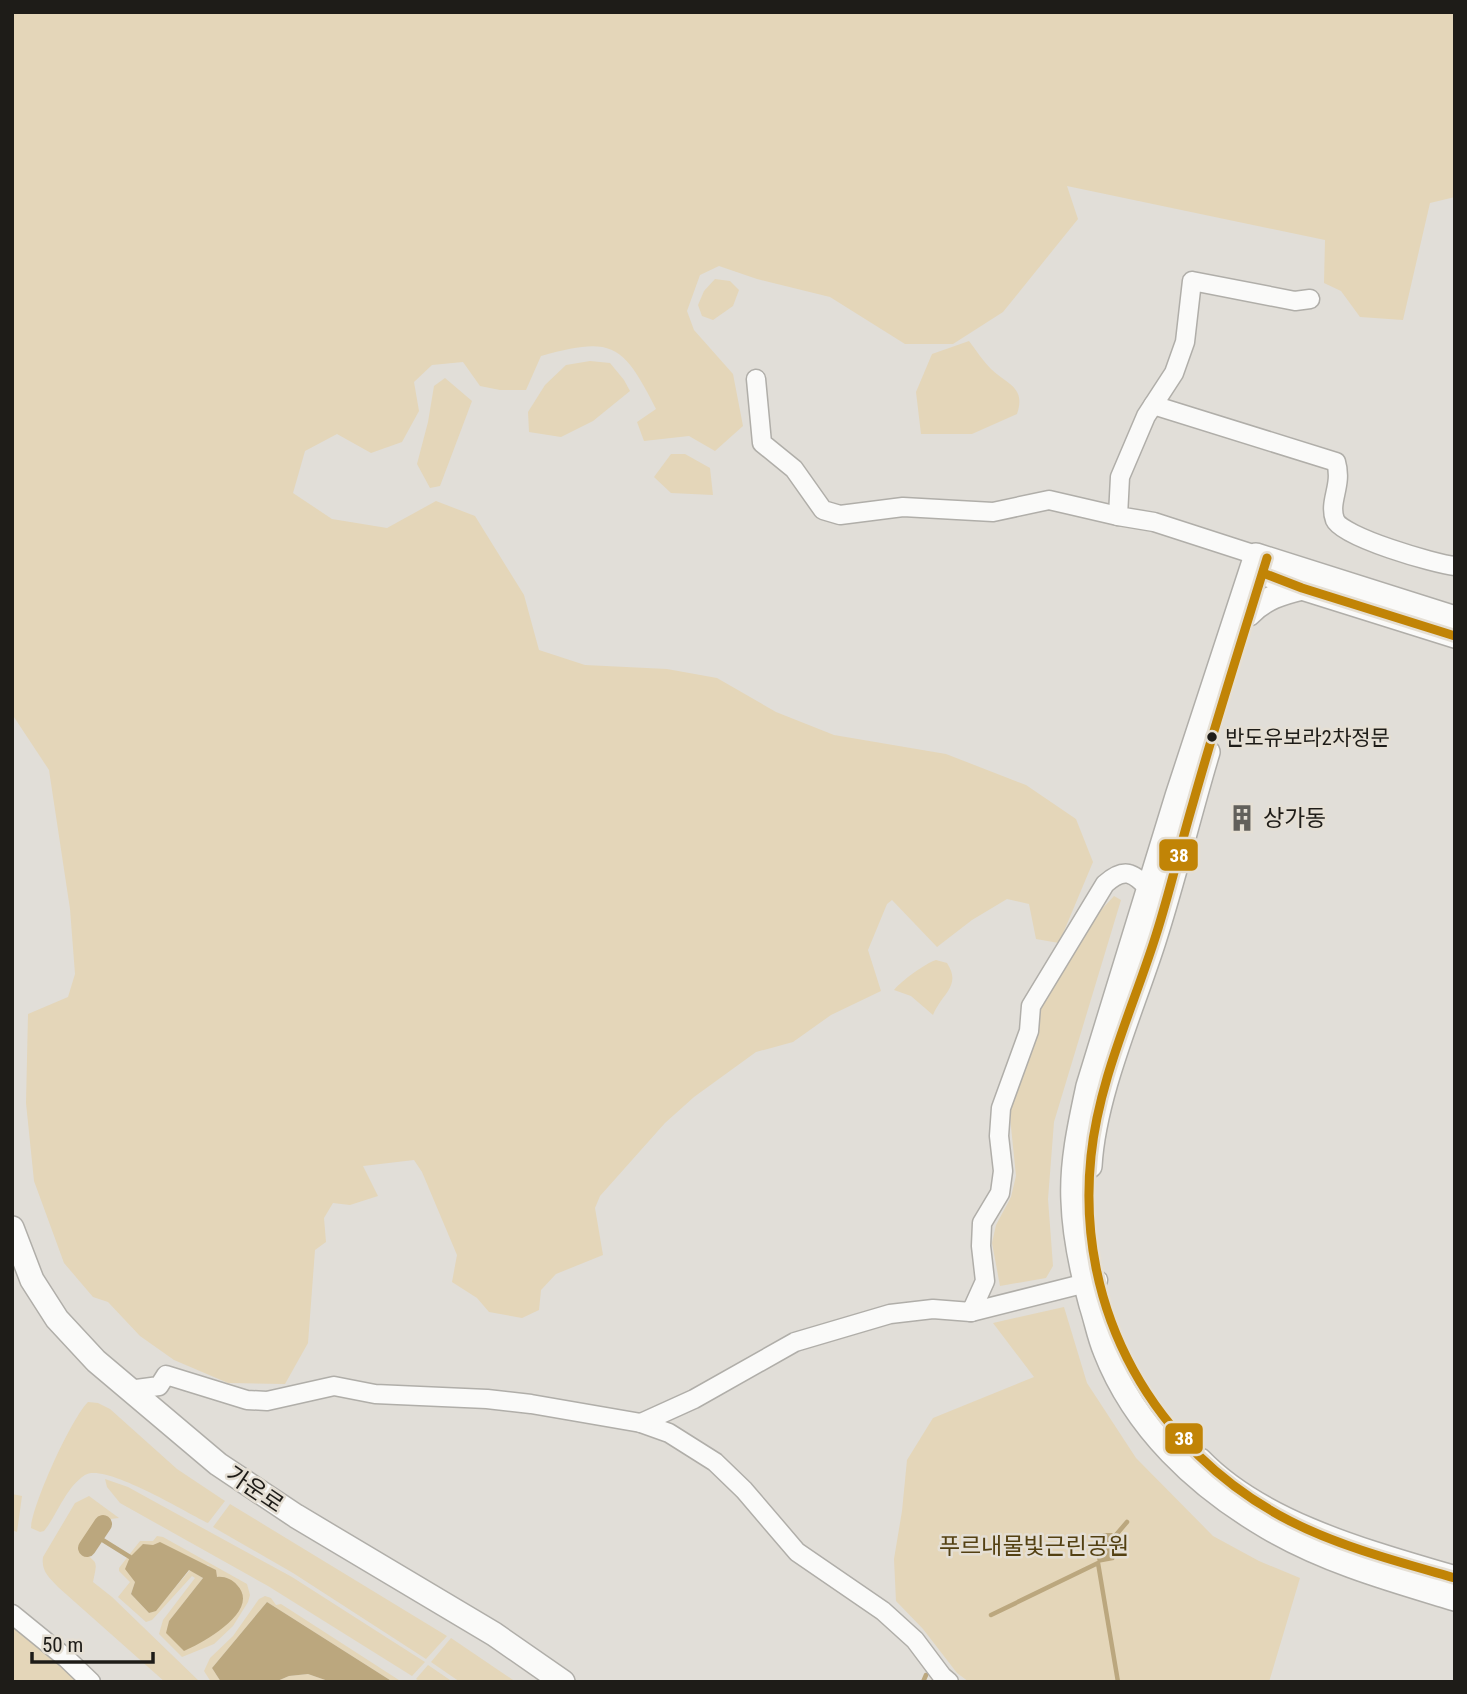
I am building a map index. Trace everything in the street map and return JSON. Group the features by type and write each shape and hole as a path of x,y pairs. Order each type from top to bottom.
{"street":[{"path":"1126,518 1120,477 1146,416 1174,373 1185,342 1192,281 1295,301 1310,299"},
{"path":"756,379 762,443 794,469 823,510 840,515 902,507 993,512 1049,500 1154,522 1260,564 1455,618"},
{"path":"1153,405 1336,463 1340,476 1333,510 1336,524 1350,534 1425,561 1455,566"},
{"path":"1260,564 1302,588 1455,636"},
{"path":"1260,564 1250,614 1197,786 1161,918 1105,1090 1096,1126 1090,1158 1088,1201 1091,1282 1141,1390 1167,1426 1205,1465 1243,1494 1288,1520 1318,1533 1455,1578"},
{"path":"1260,564 1149,889 1088,1086 1080,1122 1073,1200 1105,1351 1127,1396 1154,1434 1190,1473 1229,1504 1269,1529 1351,1565 1455,1599"},
{"path":"1250,614 1261,603 1276,595 1302,588"},
{"path":"971,1312 985,1281 981,1246 982,1223 1000,1194 1003,1171 999,1136 1002,1108 1029,1031 1031,1006 1105,884 1116,874 1128,874 1135,875 1149,889"},
{"name":"가운로","path":"12,1228 32,1280 57,1320 96,1362 218,1464 296,1516 494,1634 563,1682"},
{"path":"641,1423 694,1399 795,1342 890,1314 933,1309 971,1312 1091,1282"},
{"path":"130,1390 159,1386 166,1375 247,1400 267,1401 334,1386 375,1394 487,1399 531,1404 641,1423 669,1433 715,1462 744,1490 797,1552 883,1611 915,1640 949,1682"},
{"path":"12,1615 66,1658 91,1682"}],"green space":[{"path":"12,12 1455,12 1455,197 1430,203 1403,320 1360,317 1341,291 1324,283 1325,240 1067,186 1078,219 1003,312 953,344 905,344 830,297 757,279 719,266 700,275 687,311 694,330 733,374 743,426 715,451 689,436 644,441 637,422 656,409 645,387 624,358 600,347 585,347 541,356 526,390 500,390 480,386 463,362 432,365 414,382 419,411 402,442 371,453 337,434 305,451 293,493 332,519 387,528 436,501 475,516 524,595 539,650 585,665 667,669 717,678 776,712 834,735 946,754 1026,785 1076,819 1093,862 1059,943 1036,939 1029,904 1007,899 972,920 937,947 892,900 887,904 868,950 881,991 831,1015 793,1042 756,1052 694,1097 665,1123 600,1196 595,1208 603,1255 556,1274 541,1290 539,1310 522,1318 489,1312 477,1298 452,1282 457,1255 422,1172 414,1160 363,1166 378,1196 350,1205 333,1203 324,1218 326,1242 315,1250 308,1343 285,1384 228,1383 174,1360 140,1336 108,1302 93,1297 64,1263 34,1181 26,1103 28,1014 68,997 75,974 70,909 49,770 12,714"},
{"path":"715,279 730,281 739,290 733,306 713,320 702,316 698,305 704,291"},
{"path":"969,341 988,366 1014,387 1019,398 1017,414 972,434 921,434 916,392 932,354"},
{"path":"590,361 610,363 630,391 593,421 561,437 529,432 528,412 545,385 566,365"},
{"path":"445,378 472,401 440,486 430,488 417,464 434,386"},
{"path":"671,454 685,454 710,468 713,495 671,493 654,477"},
{"path":"1114,896 1121,900 1054,1122 1048,1199 1053,1266 1046,1278 1000,1286 992,1243 996,1225 1011,1197 1016,1176 1009,1107 1036,1008 1100,911"},
{"path":"936,960 947,963 952,984 933,1015 911,996 894,990 914,973"},
{"name":"푸르내물빛근린공원","path":"1064,1307 1087,1383 1136,1458 1213,1536 1259,1561 1300,1578 1269,1682 969,1682 957,1673 923,1629 896,1601 894,1559 907,1460 933,1418 1034,1377 993,1323"},
{"path":"88,1402 110,1409 177,1469 225,1501 208,1523 127,1482 95,1473 78,1480 44,1531 31,1528 38,1501 54,1463 72,1426"},
{"path":"105,1479 128,1487 292,1577 425,1662 412,1676 268,1586 120,1503 107,1487"},
{"path":"12,1494 22,1496 17,1532 12,1530"},
{"path":"89,1496 119,1518 101,1520 83,1548 96,1564 93,1582 200,1682 165,1682 46,1574 43,1557 75,1503"},
{"path":"230,1504 447,1636 426,1659 293,1573 213,1527"},
{"path":"157,1536 163,1537 247,1584 250,1595 248,1602 233,1626 214,1644 182,1657 159,1634 163,1620 195,1578 192,1576 152,1620 146,1622 118,1597 130,1582 119,1568 140,1541 153,1541","holes":["208,1565 217,1577 167,1633 169,1621 203,1578 190,1570 156,1610 149,1613 131,1594 135,1582"]},
{"path":"265,1596 402,1682 393,1682 267,1602 212,1668 221,1682 211,1682 204,1671 210,1658 233,1636 259,1599"},
{"path":"12,1622 85,1682 12,1682"},
{"path":"451,1638 516,1682 460,1682 431,1662"},
{"path":"428,1665 453,1682 421,1682 416,1679"},
{"path":"308,1674 331,1682 275,1682 289,1676"}],"shaded area":[{"path":"1104,1533 1112,1533 1120,1541 1114,1560 1098,1563 1095,1538"},
{"path":"160,1542 216,1570 217,1577 233,1581 243,1595 242,1605 227,1625 184,1651 166,1633 169,1621 203,1578 189,1570 156,1611 149,1613 131,1594 135,1582 125,1569 130,1557 143,1544 153,1545"},
{"path":"267,1602 393,1682 331,1682 308,1674 289,1676 275,1682 221,1682 212,1668"}],"waterway":[{"path":"1115,1536 1127,1522"},
{"path":"87,1548 103,1524"},
{"path":"93,1534 130,1557"},
{"path":"991,1615 1098,1563 1118,1682"},
{"path":"923,1682 926,1675"}],"transit line":[{"name":"38","path":"1267,558 1161,918 1101,1099 1091,1156 1089,1213 1096,1268 1111,1320 1133,1370 1163,1415 1199,1456 1241,1491 1290,1521 1350,1546 1455,1578"},
{"name":"38","path":"1263,573 1455,636"}],"place":[{"name":"반도유보라2차정문","path":"1212,737"},
{"name":"상가동","path":"1242,818"}]}
